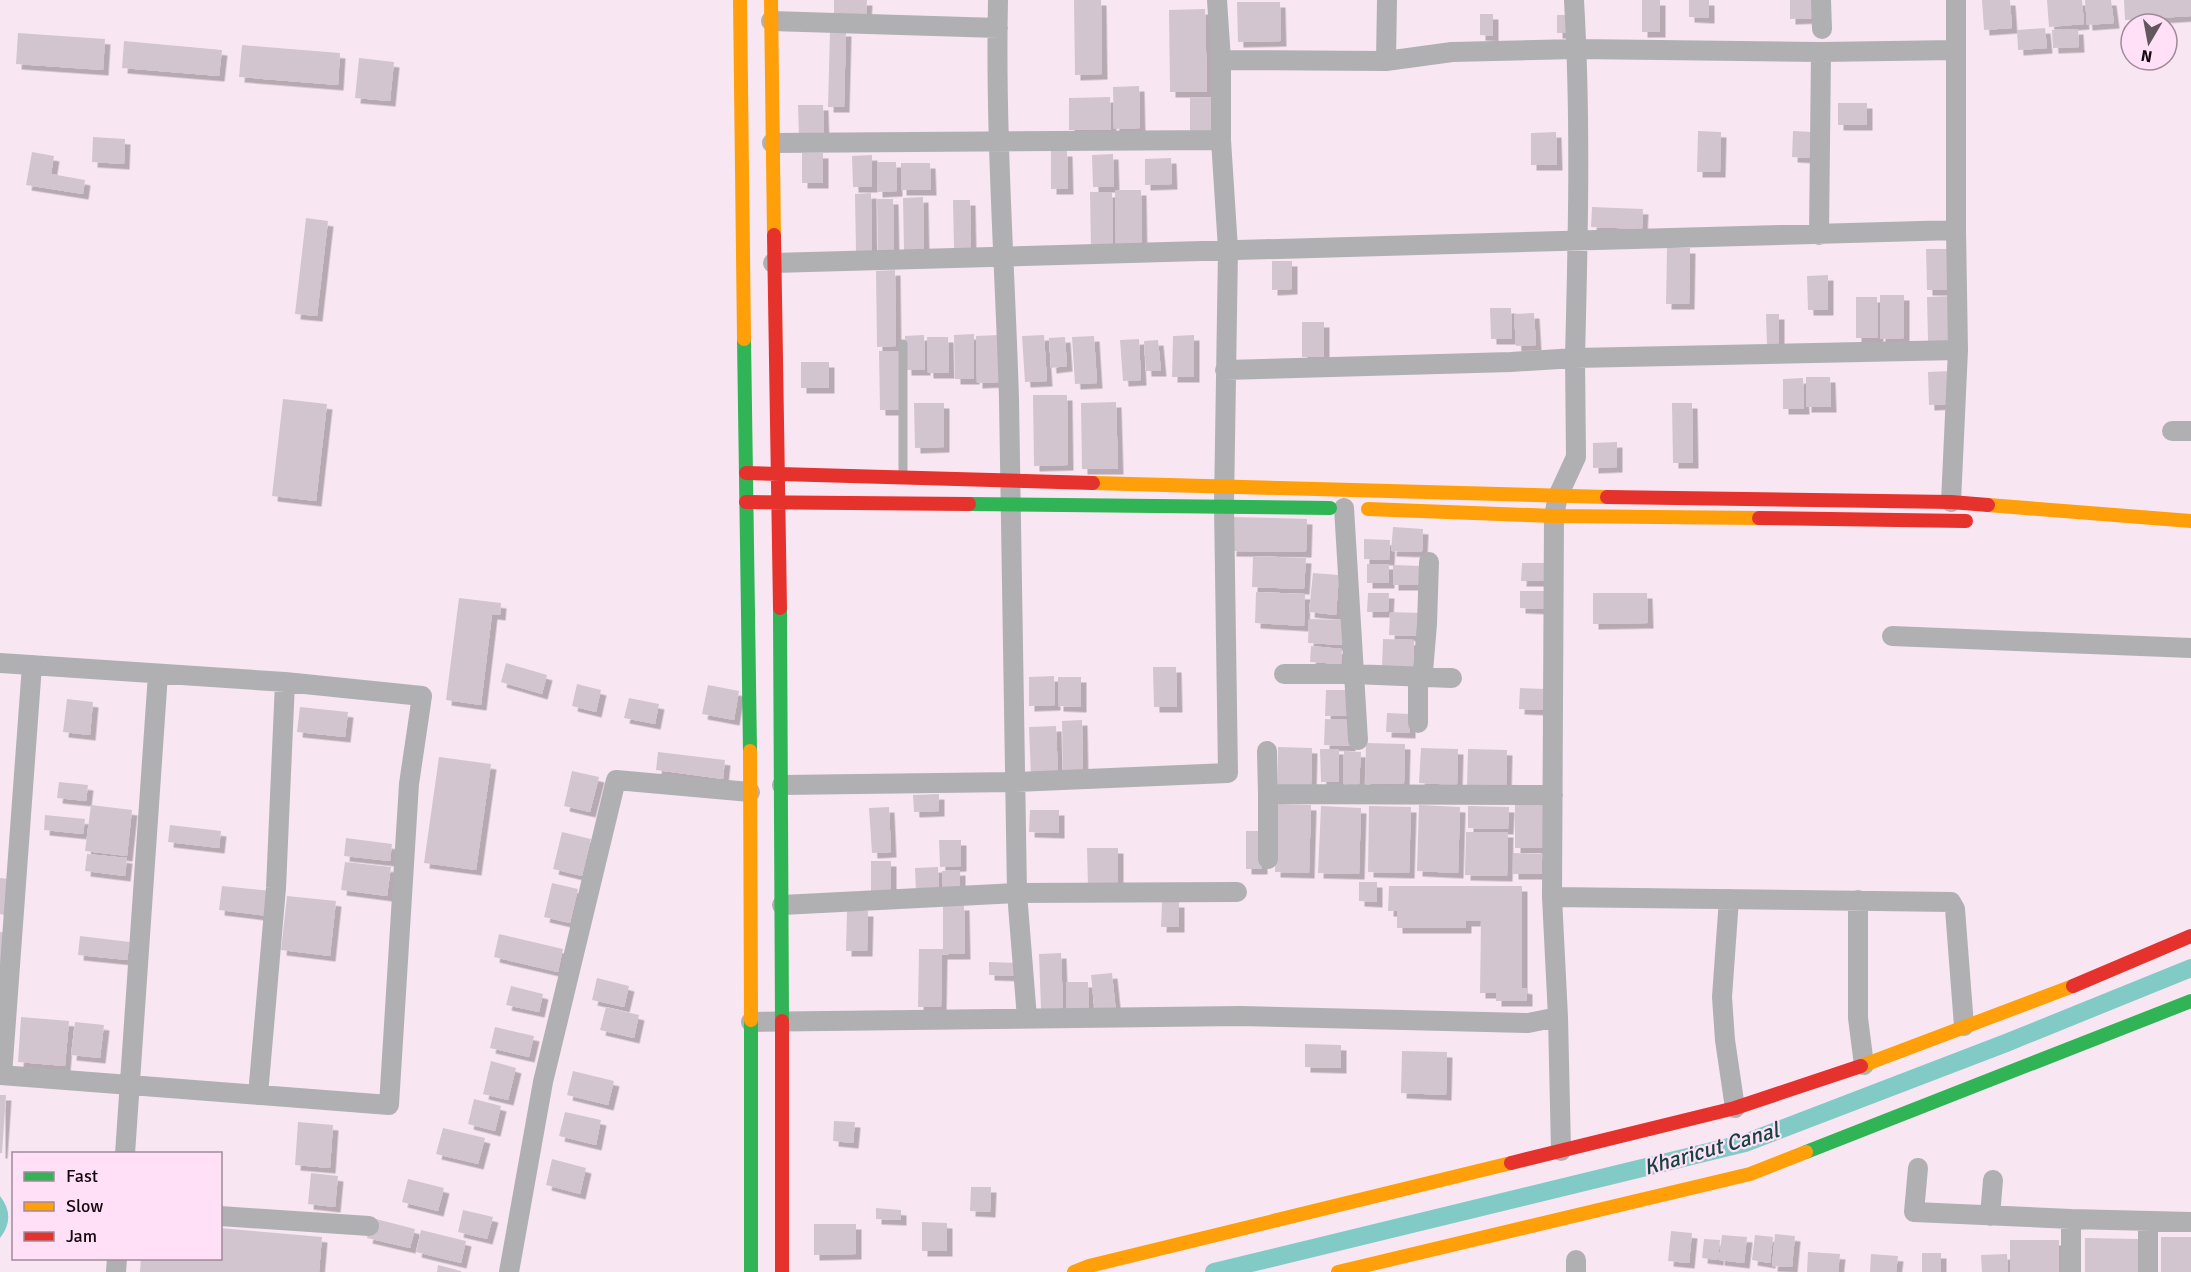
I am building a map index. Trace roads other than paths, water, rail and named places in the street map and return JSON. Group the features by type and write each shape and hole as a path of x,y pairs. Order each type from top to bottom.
{"street":[{"path":"740,0 750,792 751,1272"},
{"path":"771,0 782,785 782,1272"},
{"path":"998,0 999,141 1005,256 1011,481 1017,893 1027,1018"},
{"path":"782,785 1014,782 1228,773 1224,496 1228,249 1221,140 1221,60 1217,0"},
{"path":"1386,61 1387,0"},
{"path":"1561,1151 1552,897 1554,516 1558,496 1576,457 1575,358 1578,240 1577,50 1574,0"},
{"path":"1821,0 1822,29"},
{"path":"1951,502 1958,350 1956,0"},
{"path":"771,21 998,28"},
{"path":"1221,60 1386,61 1452,52 1577,50 1821,52 1956,50"},
{"path":"1819,235 1821,52"},
{"path":"772,143 1221,140"},
{"path":"773,263 1956,230"},
{"path":"1225,370 1511,362 1575,358 1958,350"},
{"path":"746,473 1011,481 1224,496 1344,508 1554,516 1948,520 1983,523"},
{"path":"746,502 1011,504 1224,496 1558,496 1951,502 2191,521"},
{"path":"1344,508 1358,740"},
{"path":"1418,723 1418,686 1427,624 1429,562"},
{"path":"1892,636 2191,648"},
{"path":"0,663 32,665 158,674 285,682 423,696 409,784 389,1105 1,1075 32,665"},
{"path":"125,1152 158,674"},
{"path":"1284,674 1452,678"},
{"path":"258,1095 276,888 285,682"},
{"path":"1267,751 1268,859"},
{"path":"509,1272 543,1082 616,780 750,792"},
{"path":"1268,794 1553,795"},
{"path":"782,905 1017,893 1237,892"},
{"path":"1552,897 1951,902 1955,909 1964,1026"},
{"path":"1729,899 1722,997 1725,1040 1735,1108"},
{"path":"1858,900 1858,1018 1864,1065"},
{"path":"1074,1272 1089,1266 1735,1108 1864,1065 2062,991 2191,936"},
{"path":"1338,1272 1750,1174 2191,1001"},
{"path":"751,1022 1240,1016 1528,1023 1558,1017"},
{"path":"1918,1168 1914,1212 2191,1222"},
{"path":"1990,1216 1993,1180"},
{"path":"222,1216 369,1226"},
{"path":"2070,1219 2071,1272"},
{"path":"2148,1221 2148,1272"}],"lane":[{"path":"903,344 903,478"}],"waterway":[{"name":"Kharicut Canal","path":"1214,1272 1745,1143 2006,1043 2191,968"}]}
